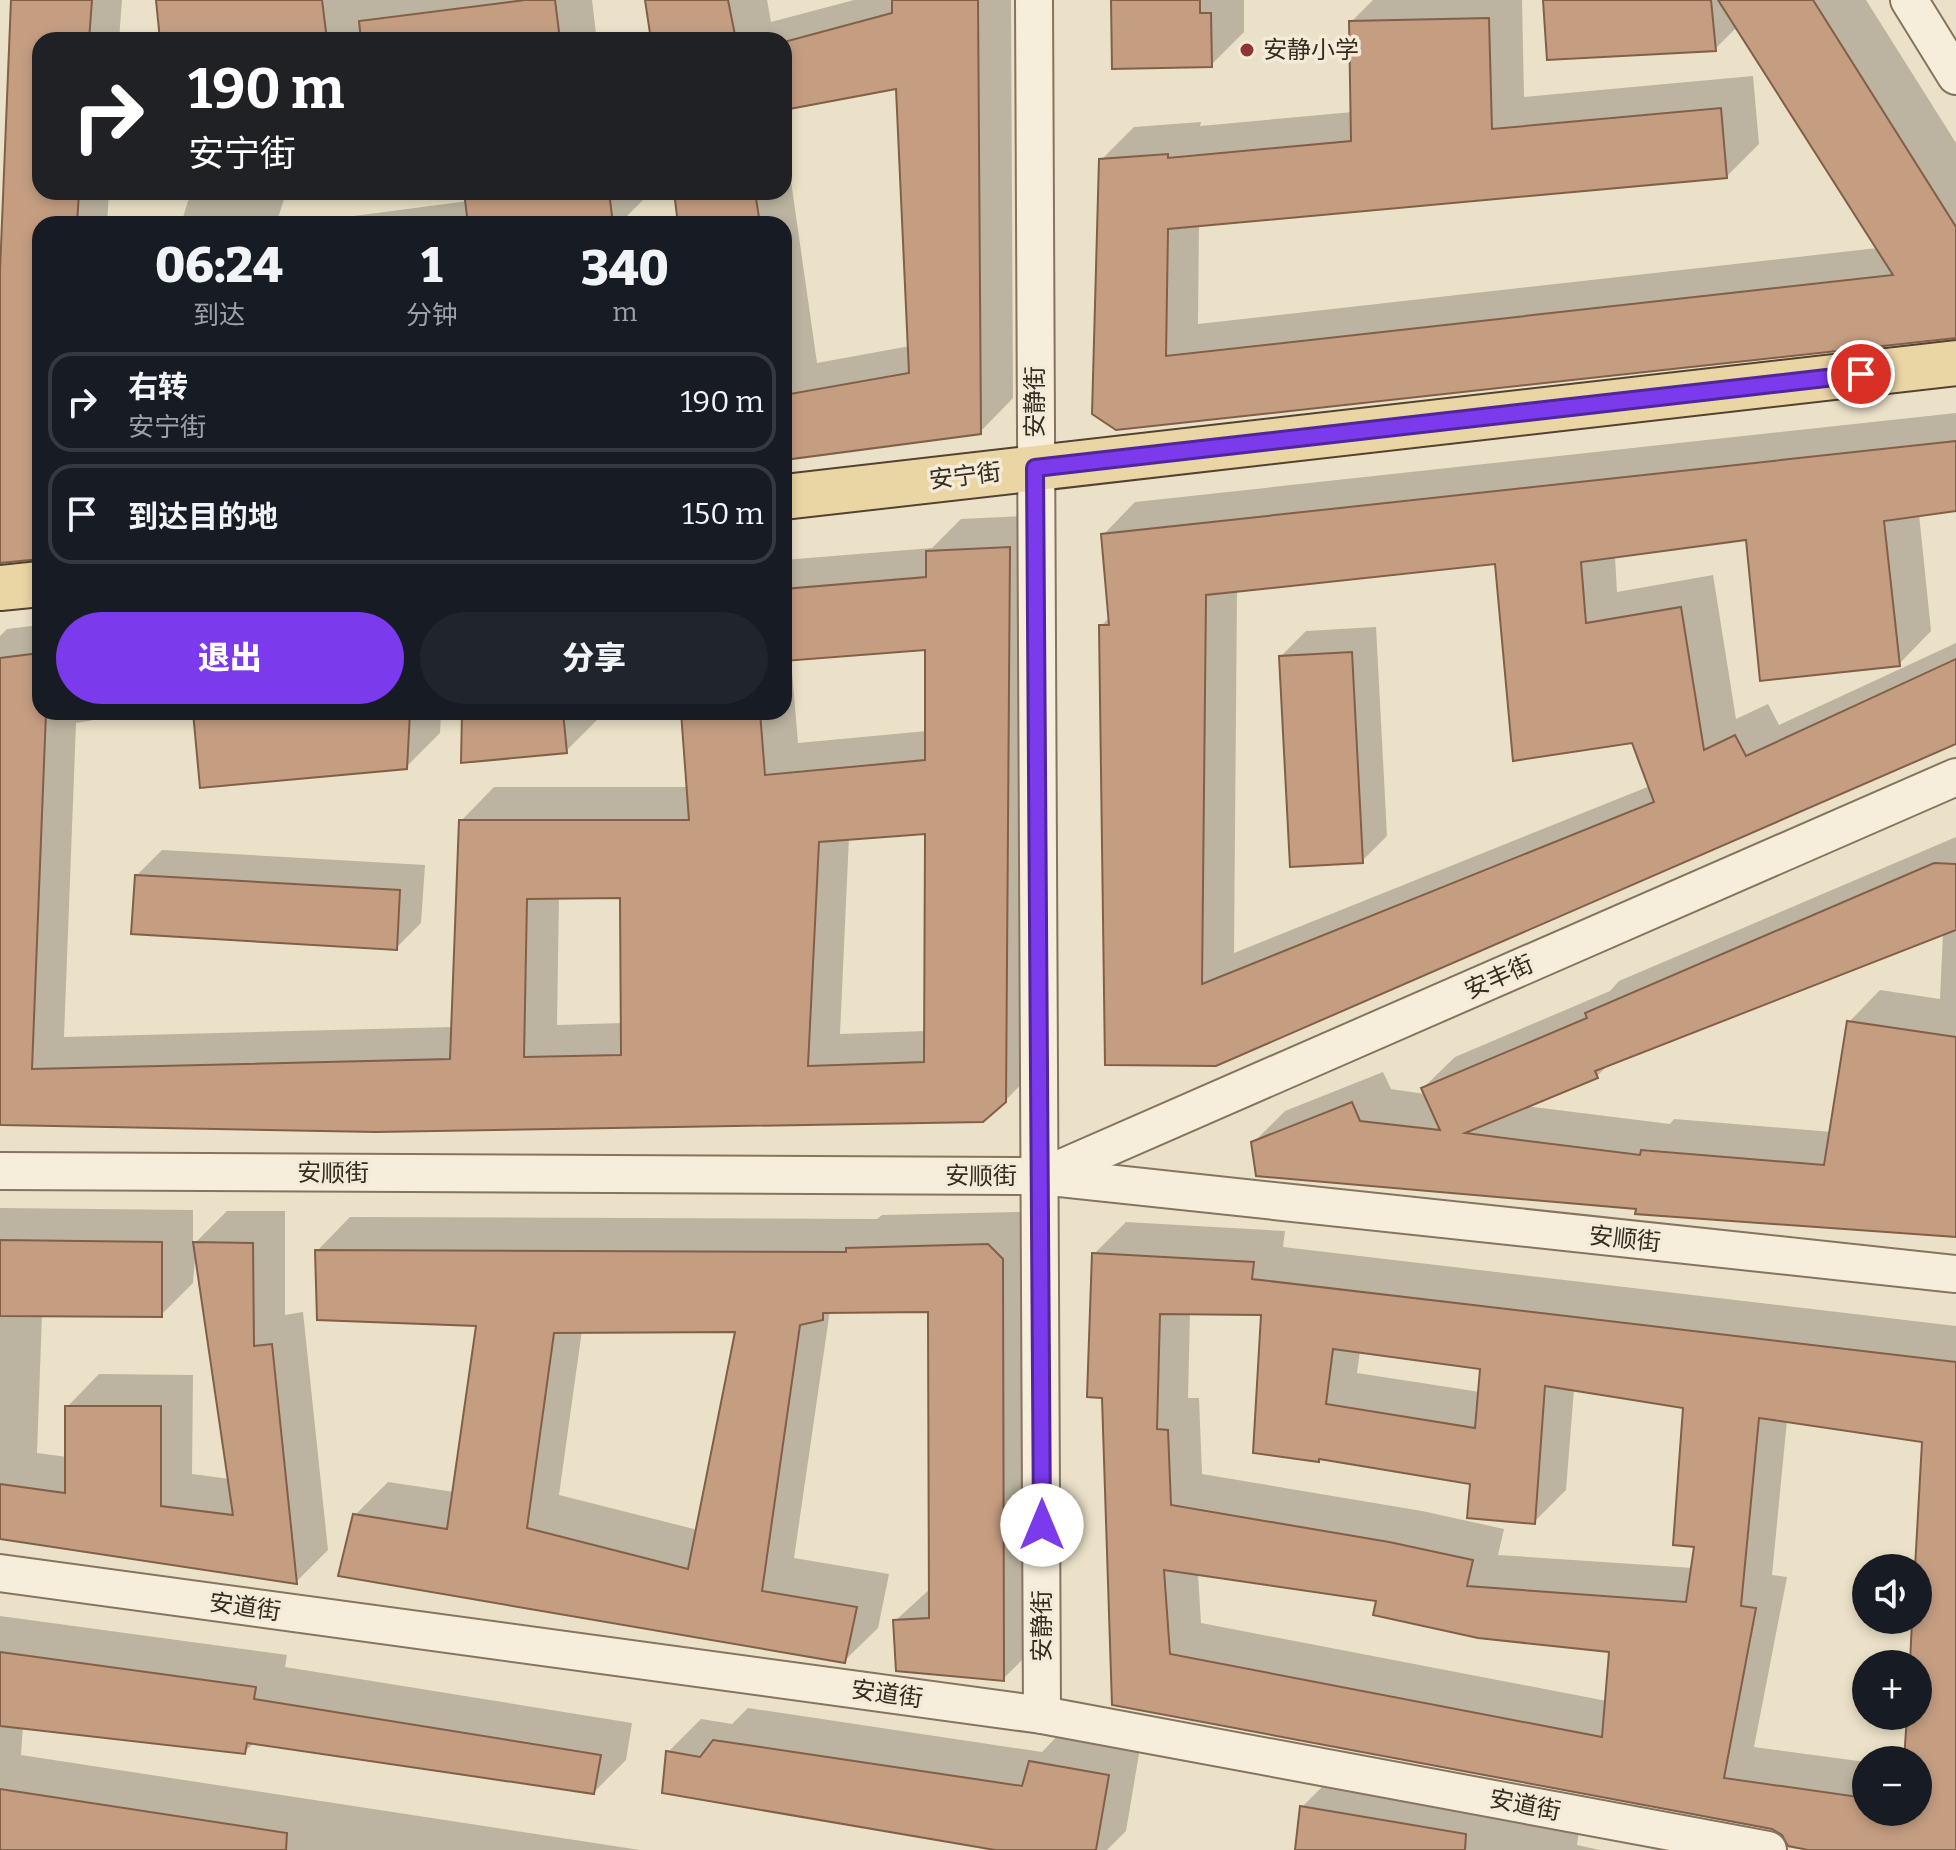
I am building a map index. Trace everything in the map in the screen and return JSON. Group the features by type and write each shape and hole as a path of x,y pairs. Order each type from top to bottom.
{"main road":[{"name":"安宁街","path":"792,496 1956,363"},
{"path":"0,588 32,585"}],"street":[{"name":"安静街","path":"1034,0 1042,1715"},
{"path":"1909,0 1956,76"},
{"name":"安丰街","path":"1041,1176 1956,777"},
{"name":"安顺街","path":"0,1171 1041,1176 1956,1274"},
{"name":"安道街","path":"0,1573 1042,1715 1768,1850"}],"building":[{"path":"11,0 92,0 90,32 32,32 32,200 78,200 78,216 32,216 32,560 0,563 0,271"},
{"path":"156,0 322,0 326,32 159,32"},
{"path":"525,0 555,0 559,32 360,32 359,21"},
{"path":"645,0 728,0 734,32 650,32"},
{"path":"892,0 978,0 981,434 792,459 792,394 909,373 896,89 792,108 792,40 892,13"},
{"path":"1111,0 1200,0 1200,13 1211,13 1212,67 1112,69"},
{"path":"1543,0 1711,0 1716,51 1547,60"},
{"path":"1718,0 1813,0 1956,227 1956,338 1116,430 1092,414 1099,159 1168,154 1168,158 1351,141 1349,21 1489,18 1492,129 1721,108 1727,178 1168,229 1166,356 1893,275"},
{"path":"465,200 610,200 612,216 467,216"},
{"path":"675,200 756,200 759,216 677,216"},
{"path":"1956,441 1956,511 1884,521 1900,666 1760,681 1746,540 1581,562 1586,623 1681,607 1704,750 1735,735 1746,756 1956,659 1956,744 1216,1066 1105,1065 1099,625 1109,625 1101,534","holes":["1495,564 1513,761 1632,743 1654,802 1202,984 1206,595"]},
{"path":"1010,547 1006,1102 983,1122 376,1132 0,1125 0,658 32,654 32,720 46,720 32,1069 450,1059 459,820 689,820 682,720 761,720 765,775 925,760 925,650 792,660 792,588 926,577 926,551","holes":["925,834 924,1062 808,1066 819,842","620,898 621,1055 524,1057 527,899"]},
{"path":"1352,652 1363,863 1290,867 1279,656"},
{"path":"194,720 410,720 407,769 200,788"},
{"path":"462,720 564,720 567,753 461,763"},
{"path":"1934,863 1956,864 1956,930 1595,1071 1598,1078 1465,1133 1640,1155 1641,1150 1824,1165 1847,1021 1956,1037 1956,1237 1635,1214 1636,1209 1256,1176 1251,1142 1352,1102 1360,1121 1440,1130 1421,1088 1587,1018 1585,1013"},
{"path":"135,875 400,890 397,950 131,934"},
{"path":"0,1240 162,1242 162,1317 0,1316"},
{"path":"193,1242 253,1243 254,1346 272,1344 297,1584 0,1539 0,1484 65,1493 65,1406 161,1406 161,1506 233,1515"},
{"path":"988,1244 1003,1259 1004,1681 896,1671 893,1620 929,1618 928,1312 823,1313 823,1320 800,1325 762,1591 857,1607 845,1663 338,1576 353,1514 447,1529 476,1326 317,1320 315,1250 846,1252 846,1248","holes":["735,1332 688,1569 527,1528 554,1333"]},
{"path":"1092,1253 1254,1262 1252,1279 1956,1362 1956,1850 1808,1850 1788,1846 1782,1835 1772,1829 1112,1705 1102,1398 1087,1397","holes":["1160,1314 1261,1315 1253,1453 1319,1462 1319,1459 1470,1484 1467,1518 1535,1524 1545,1386 1683,1408 1673,1545 1694,1547 1686,1602 1467,1586 1473,1560 1389,1542 1171,1505 1168,1430 1157,1429","1333,1349 1480,1369 1475,1428 1326,1404","1759,1418 1922,1442 1916,1554 1932,1554 1932,1634 1911,1634 1911,1650 1932,1650 1932,1730 1906,1730 1905,1746 1932,1746 1932,1826 1852,1826 1852,1796 1724,1778 1756,1608 1741,1606","1164,1570 1376,1601 1373,1615 1478,1638 1609,1652 1602,1737 1170,1654"]},
{"path":"0,1652 256,1687 254,1699 601,1755 594,1794 247,1743 245,1754 0,1726"},
{"path":"713,1740 1022,1786 1029,1761 1109,1775 1096,1850 995,1850 662,1793 666,1751 700,1757"},
{"path":"0,1789 287,1833 286,1850 0,1850"},
{"path":"1300,1806 1466,1834 1465,1850 1295,1850"}],"place":[{"name":"安静小学","path":"1247,50"}],"route":[{"path":"1042,1525 1035,468 1861,374"}]}
